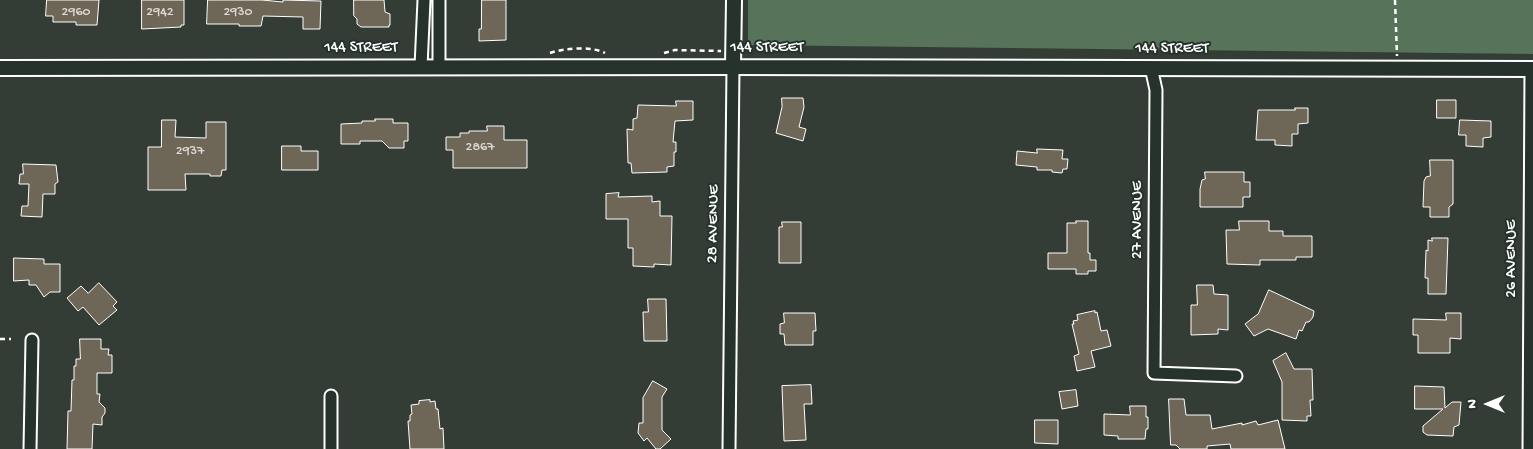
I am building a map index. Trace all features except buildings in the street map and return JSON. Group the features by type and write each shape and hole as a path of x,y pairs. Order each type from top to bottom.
{"street":[{"path":"421,67 424,0"},
{"path":"439,0 440,66"},
{"name":"28 AVENUE","path":"729,449 734,0"},
{"name":"144 STREET","path":"0,68 733,66 1532,69"},
{"name":"27 AVENUE","path":"1151,67 1156,90 1154,374 1236,376"},
{"name":"26 AVENUE","path":"1529,449 1532,69"},
{"path":"30,449 32,340"},
{"path":"331,396 331,449"}],"path":[{"path":"1395,0 1397,57"},
{"path":"0,339 11,339"}],"green space":[{"path":"748,0 1533,0 1533,54 748,45"}]}
